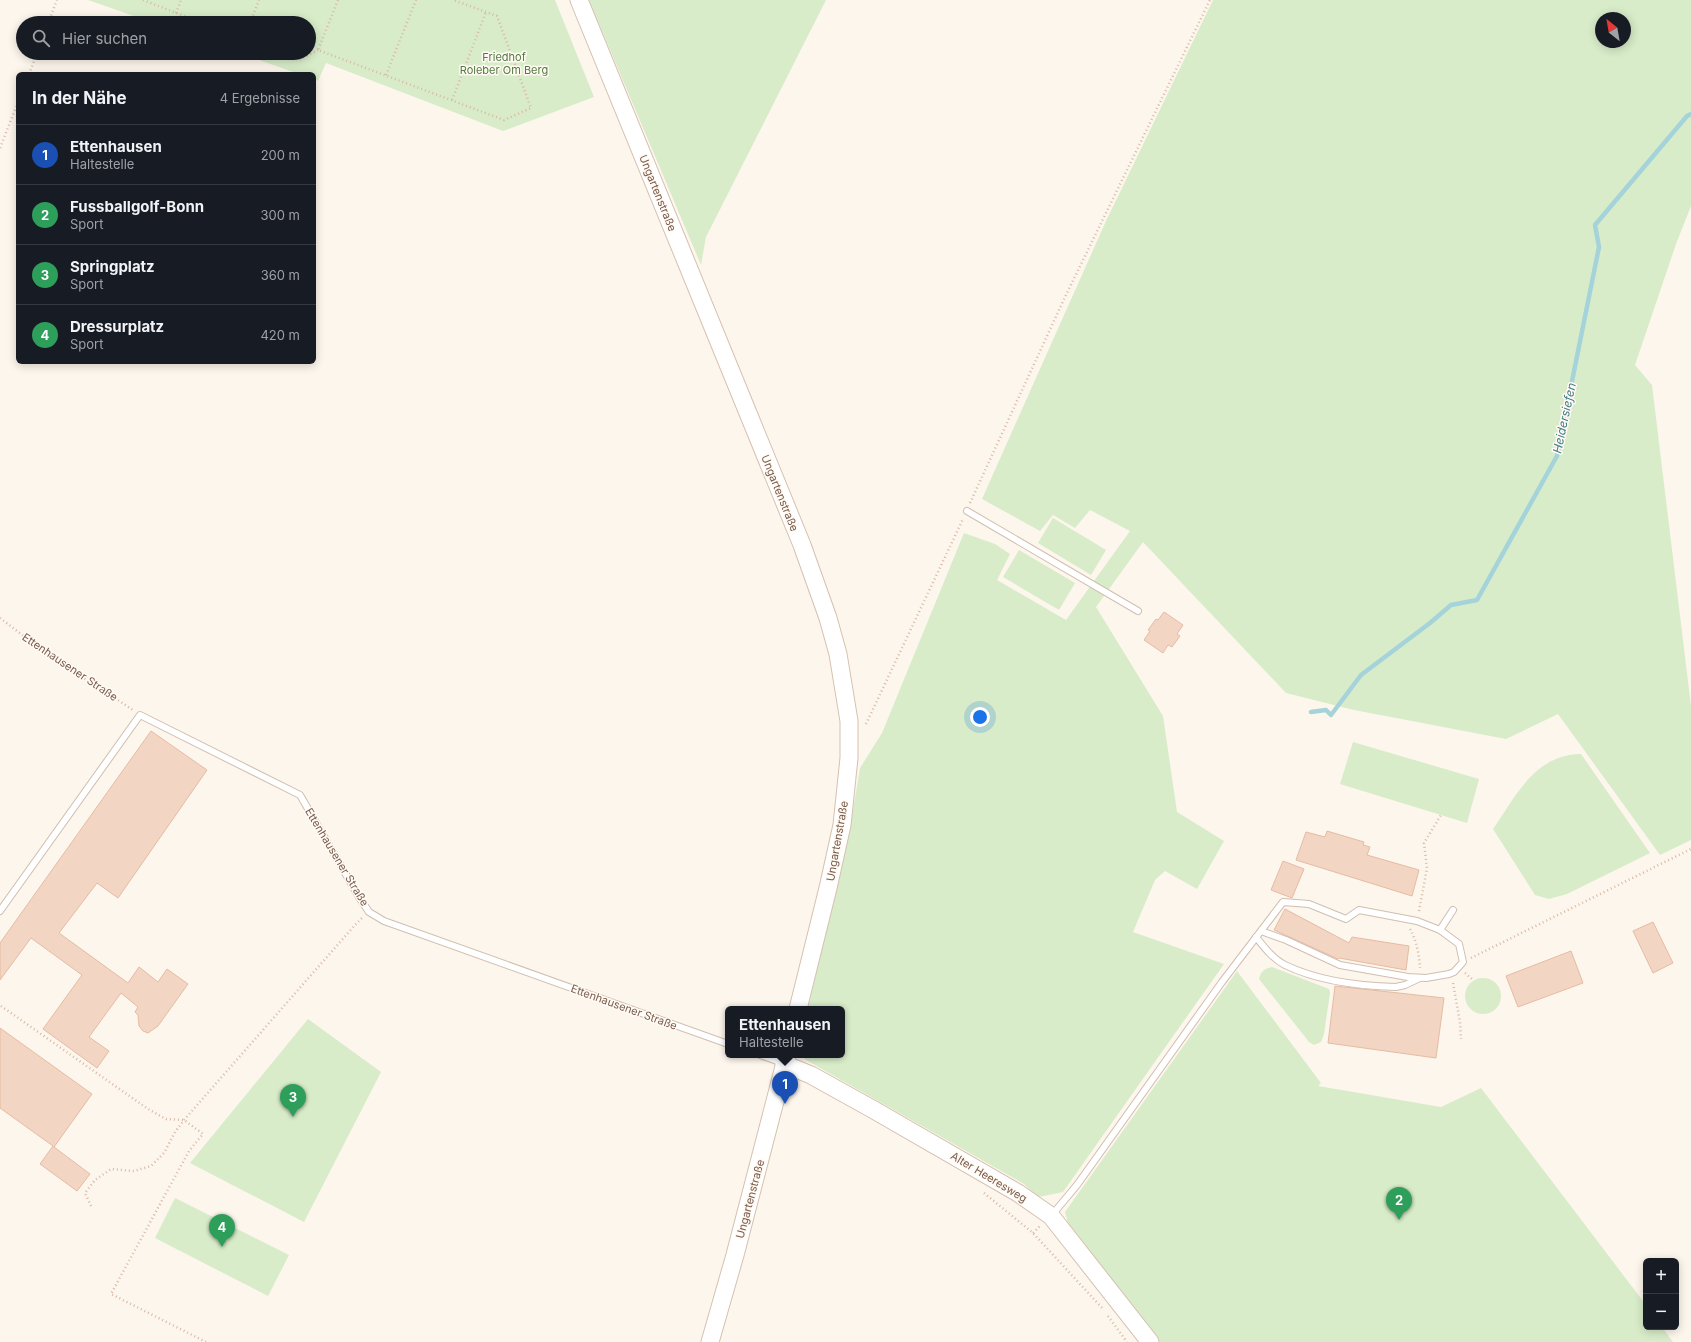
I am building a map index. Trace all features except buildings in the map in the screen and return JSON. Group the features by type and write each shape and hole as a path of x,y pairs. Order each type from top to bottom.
{"street":[{"name":"Ungartenstraße","path":"579,0 802,545 828,618 838,654 849,721 849,758 842,825 799,1006"},
{"name":"Ungartenstraße","path":"710,1342 735,1255 786,1059"},
{"name":"Alter Heeresweg","path":"786,1059 811,1075 1018,1193 1051,1216 1150,1342"}],"lane":[{"path":"967,511 1138,611"},
{"path":"0,911 140,715"},
{"name":"Ettenhausener Straße","path":"140,715 300,795 369,912 384,921 725,1043"},
{"path":"1051,1216 1077,1185 1222,982 1283,902 1309,904 1346,919 1359,910 1405,920 1417,921 1440,930 1459,944 1463,962 1454,972 1449,974 1420,978 1340,965 1286,940 1261,931"},
{"path":"1440,930 1453,910"},
{"path":"1256,937 1271,954 1284,964 1329,980 1396,987 1405,985 1420,978"}],"path":[{"path":"51,16 57,0"},
{"path":"143,0 184,16"},
{"path":"176,13 181,0"},
{"path":"253,16 259,0"},
{"path":"338,0 318,50 504,120 531,108 497,16 453,0"},
{"path":"386,75 416,0"},
{"path":"863,730 967,511 1064,297 1210,0"},
{"path":"452,100 486,12"},
{"path":"30,72 34,60"},
{"path":"0,148 16,107"},
{"name":"Ettenhausener Straße","path":"0,618 46,653 140,715"},
{"path":"1417,921 1427,868 1424,843 1440,815"},
{"path":"1463,962 1691,849"},
{"path":"90,1206 85,1193 95,1180 111,1170 134,1171 151,1166 164,1153 175,1132 184,1120 355,925 369,912"},
{"path":"1405,920 1415,938 1419,954 1420,978"},
{"path":"1449,974 1453,985 1460,1022 1461,1039"},
{"path":"1,1006 148,1109 166,1119 184,1120 203,1134 189,1151 111,1294 206,1342"},
{"path":"983,1193 1033,1233 1103,1309 1127,1342"}],"green space":[{"name":"Friedhof Roleber Om Berg","path":"88,0 555,0 594,97 503,131 326,63 318,81 316,80 316,72 293,72 259,60 316,60 316,16 134,16"},
{"path":"589,0 826,0 706,237 701,265"},
{"path":"1213,0 1691,0 1691,206 1676,244 1635,365 1652,385 1691,706 1691,840 1660,855 1558,714 1506,739 1354,710 1286,693 1143,542 1096,607 1163,716 1177,812 1224,841 1197,889 1165,871 1155,880 1133,932 1224,964 1063,1192 1038,1197 1024,1184 804,1058 845,1058 845,1006 809,1006 851,822 860,768 882,733 964,533 995,544 1010,554 997,580 1066,620 1130,531 1090,510 1075,528 1053,515 1040,531 982,499 1106,221"},
{"path":"1053,518 1106,550 1091,575 1038,543"},
{"path":"1019,550 1075,583 1059,610 1003,577"},
{"path":"1353,742 1479,779 1467,823 1340,784"},
{"path":"1581,754 1650,853 1567,894 1549,899 1535,895 1493,829 1528,779 1539,769 1551,761 1565,756"},
{"path":"1272,967 1329,989 1330,993 1324,1034 1321,1042 1314,1045 1309,1042 1259,979 1263,971"},
{"path":"1237,971 1321,1083 1318,1086 1441,1107 1481,1088 1643,1301 1643,1330 1664,1330 1673,1342 1154,1342 1070,1231 1065,1212"},
{"path":"1487,978 1496,983 1500,989 1500,1003 1496,1009 1487,1014 1479,1014 1470,1009 1466,1003 1465,992 1470,983 1476,979"},
{"path":"308,1019 381,1072 304,1222 190,1163"},
{"path":"175,1198 289,1255 268,1296 155,1238"}],"waterway":[{"name":"Heidersiefen","path":"1311,712 1326,710 1331,715 1361,675 1430,623 1451,605 1477,600 1557,456 1599,247 1595,225 1687,116 1691,114"}],"place":[{"name":"Ettenhausen","path":"785,1104"},
{"name":"Springplatz","path":"293,1117"},
{"name":"Fussballgolf-Bonn","path":"1399,1220"},
{"name":"Dressurplatz","path":"222,1247"}]}
